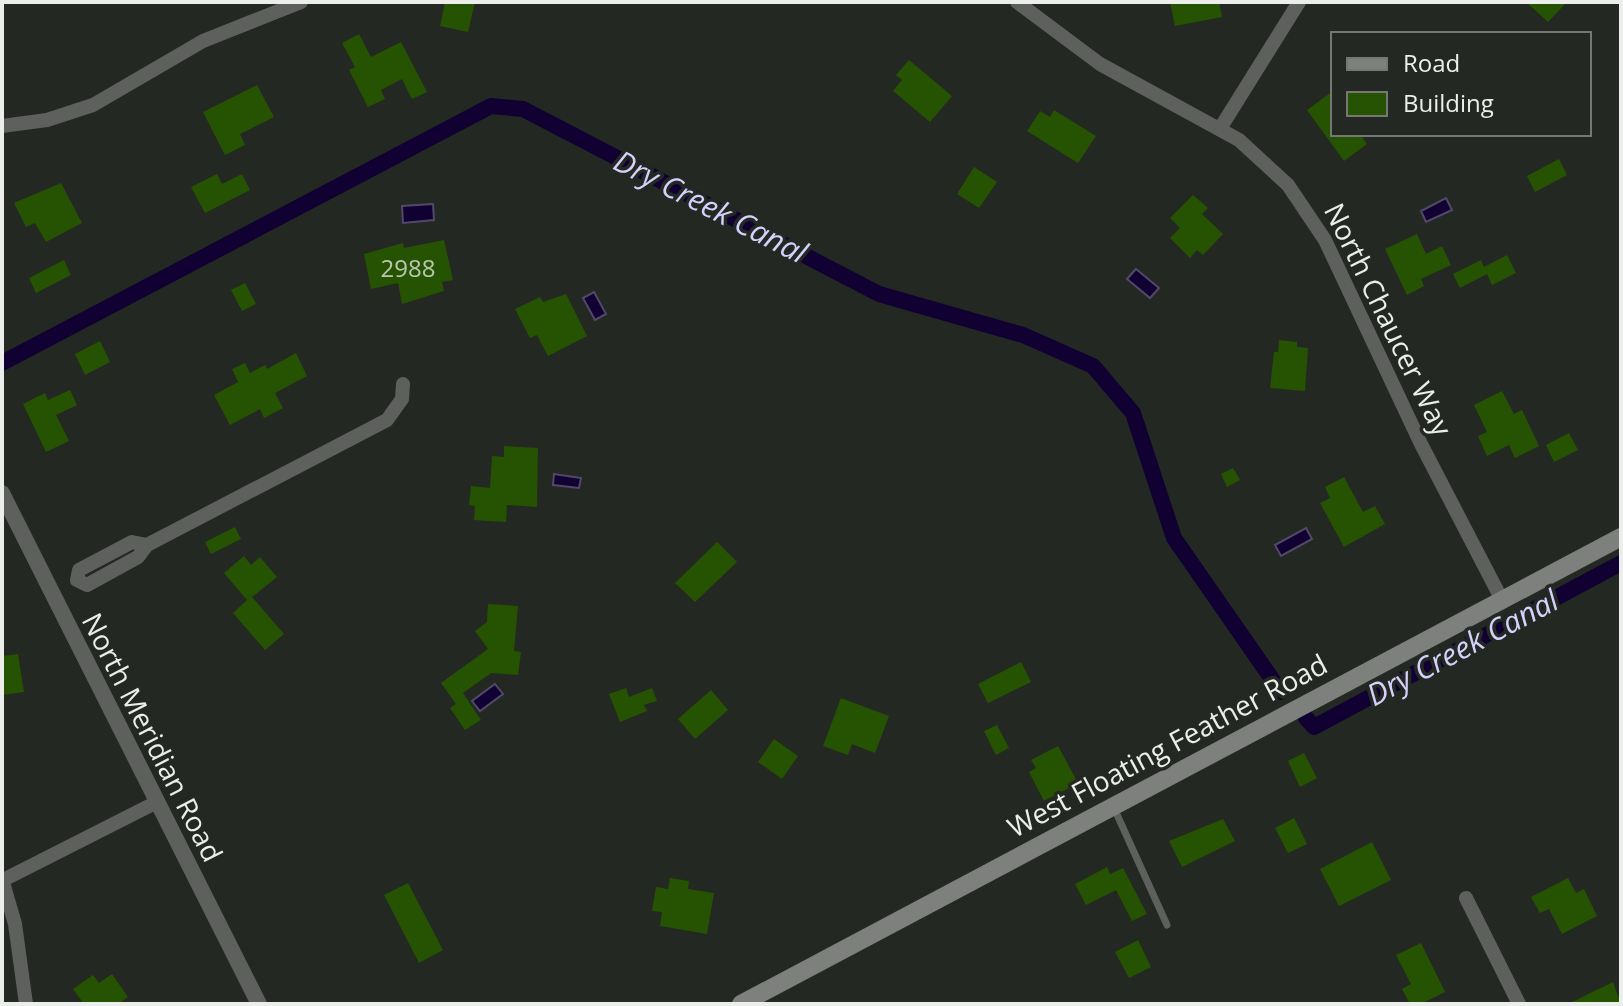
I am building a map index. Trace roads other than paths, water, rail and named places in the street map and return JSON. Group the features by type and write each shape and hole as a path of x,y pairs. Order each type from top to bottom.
{"main road":[{"name":"West Floating Feather Road","path":"741,1004 1621,537"}],"street":[{"path":"2,126 47,120 93,105 203,41 301,2"},
{"name":"North Chaucer Way","path":"1017,2 1100,64 1221,127 1273,168 1315,221 1421,444 1502,600"},
{"path":"1221,127 1299,2"},
{"path":"51,593 77,580 79,570 132,542 147,545 387,420 402,399 403,384"},
{"name":"North Meridian Road","path":"2,493 259,1004"},
{"path":"26,1004 15,924 2,879 157,802"},
{"path":"1466,898 1519,1004"}],"lane":[{"path":"1113,806 1167,925"}],"waterway":[{"name":"Dry Creek Canal","path":"2,363 491,106 523,109 879,294 1023,335 1093,366 1133,413 1174,538 1281,692"},
{"name":"Dry Creek Canal","path":"1306,718 1314,727 1621,563"}]}
